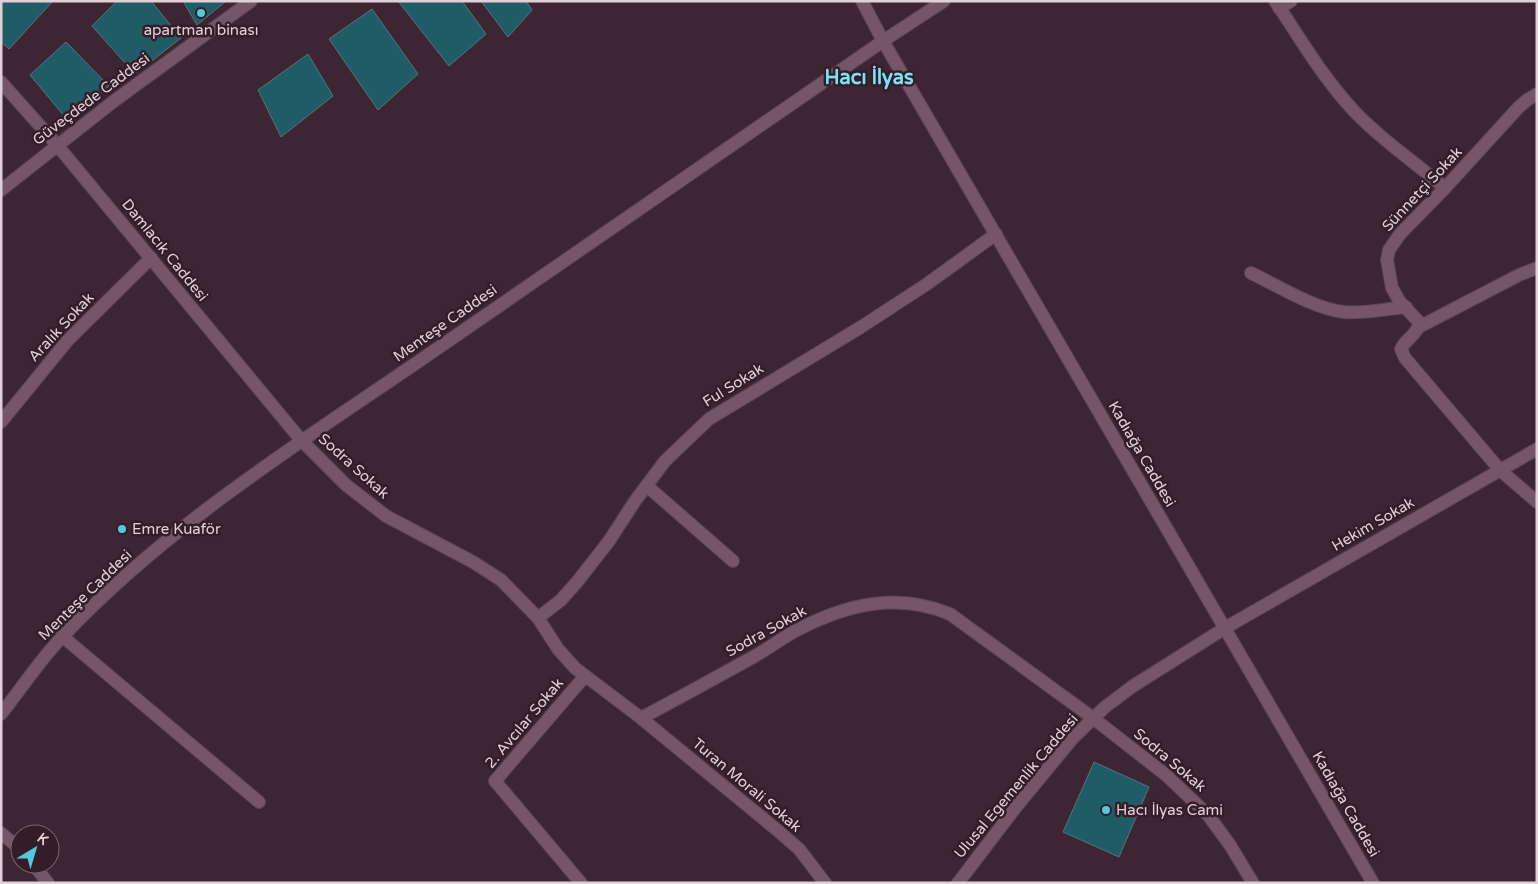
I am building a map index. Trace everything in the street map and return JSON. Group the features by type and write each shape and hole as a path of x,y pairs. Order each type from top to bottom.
{"street":[{"name":"Güveçdede Caddesi","path":"1,190 57,145 251,1"},
{"name":"Kadıağa Caddesi","path":"862,1 883,41 1373,883"},
{"name":"Menteşe Caddesi","path":"1,714 62,636 116,584 186,525 301,440 410,368 883,41 944,1"},
{"path":"1291,1 1277,5 1336,91 1377,133 1445,188"},
{"name":"Damlacık Caddesi","path":"1,82 57,145 301,440"},
{"name":"Sünnetçi Sokak","path":"1419,327 1419,322 1400,302 1392,288 1388,260 1390,250 1400,234 1518,108 1537,94"},
{"name":"Ful Sokak","path":"538,618 561,600 592,563 665,461 708,419 861,327 927,284 996,234"},
{"name":"Aralık Sokak","path":"1,422 68,340 151,258"},
{"path":"1537,268 1519,275 1419,327 1401,349 1405,358 1500,470 1537,502"},
{"path":"1251,273 1309,301 1343,312 1406,307"},
{"name":"Sodra Sokak","path":"301,440 346,485 386,516 474,562 501,580 538,618 565,659 641,718 814,622 835,613 862,605 883,602 932,606 950,614 1094,718 1166,775 1208,815 1230,845 1253,883"},
{"name":"Hekim Sokak","path":"1225,628 1537,449"},
{"path":"647,486 733,561"},
{"name":"Ulusal Egemenlik Caddesi","path":"958,883 1072,739 1105,707 1168,662 1225,628"},
{"path":"62,636 259,802"},
{"name":"2. Avcılar Sokak","path":"581,883 495,781 585,676"},
{"name":"Turan Morali Sokak","path":"641,718 799,849 825,883"}],"building":[{"path":"1,1 53,1 9,49 1,42"},
{"path":"117,1 151,1 181,38 135,74 92,26"},
{"name":"apartman binası","path":"183,1 226,1 197,25"},
{"path":"398,1 462,1 486,34 449,66"},
{"path":"481,1 526,1 532,10 508,37"},
{"path":"372,9 418,74 378,110 329,39"},
{"path":"66,42 109,86 70,123 30,75"},
{"path":"308,54 333,96 281,137 258,90"},
{"name":"Hacı İlyas Cami","path":"1094,762 1149,787 1119,857 1063,832"}],"place":[{"name":"apartman binası","path":"201,13"},
{"name":"Emre Kuaför","path":"122,529"},
{"name":"Hacı İlyas Cami","path":"1106,810"}],"district":[{"name":"Hacı İlyas","path":"869,77"}]}
